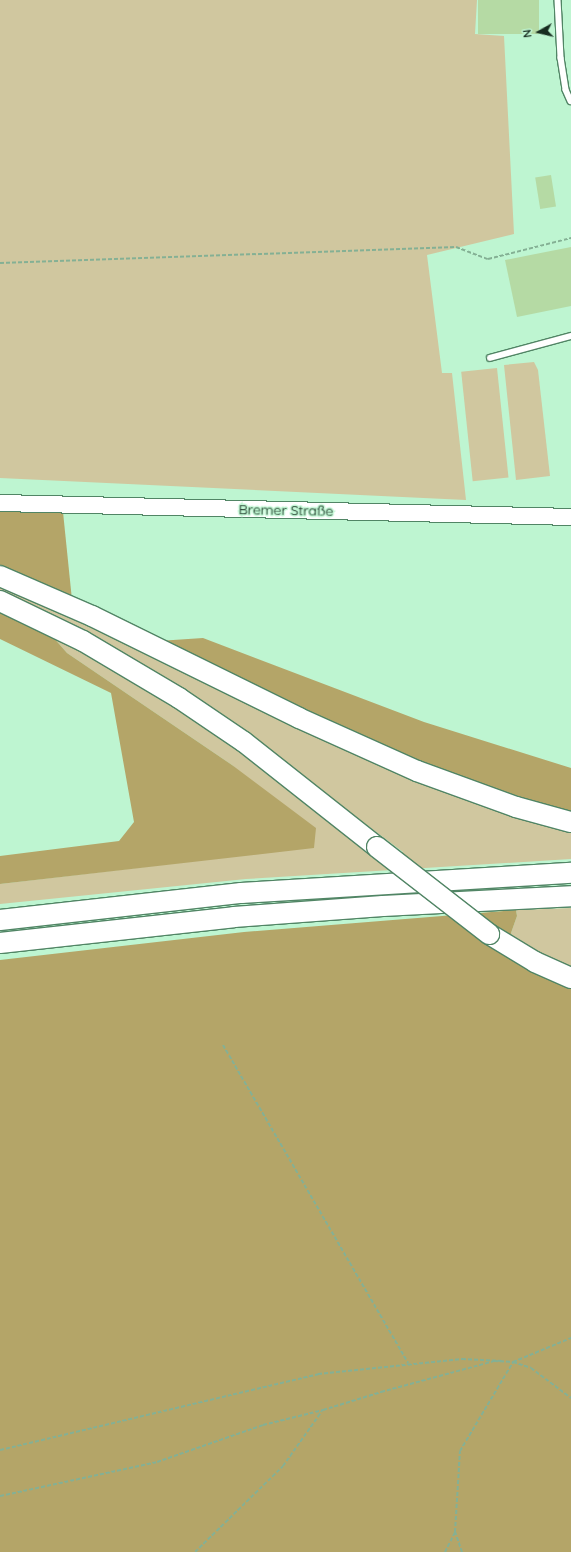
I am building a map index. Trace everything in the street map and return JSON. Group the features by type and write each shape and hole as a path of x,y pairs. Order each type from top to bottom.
{"highway":[{"path":"0,576 92,616 299,718 417,771 516,807 571,822"},
{"path":"0,601 83,641 179,698 244,742 489,934 535,962 571,978"},
{"path":"0,920 241,893 571,874"},
{"path":"0,944 234,917 383,906 571,896"}],"main road":[{"name":"Bremer Straße","path":"0,503 571,517"}],"lane":[{"path":"558,0 563,72 566,90 571,101"},
{"path":"490,358 571,336"}],"path":[{"path":"0,263 456,247 488,259 571,238"},
{"path":"223,1045 408,1364"},
{"path":"0,1496 157,1462 263,1425 323,1410 494,1361 513,1362 571,1338"},
{"path":"0,1450 318,1374 408,1364 492,1359 513,1362 531,1368 571,1398"},
{"path":"462,1552 455,1532 460,1451 513,1362"},
{"path":"195,1552 283,1466 323,1410"},
{"path":"445,1552 455,1532"}],"shaded area":[{"path":"0,0 477,0 475,34 504,36 514,234 427,255 442,373 452,373 466,500 0,478"},
{"path":"534,362 538,370 550,476 516,480 504,365"},
{"path":"497,368 508,477 473,481 461,372"},
{"path":"0,510 63,512 72,600 0,570"},
{"path":"0,584 571,831 571,859 246,879 0,904 0,884 314,847 232,765 67,653 53,637 105,662 178,707 245,752 376,857 403,852 317,788 0,594"},
{"path":"0,611 53,637 67,653 232,765 316,828 314,848 0,884 0,856 119,841 134,822 111,693 0,639"},
{"path":"203,638 424,722 571,768 571,813 418,764 158,641"},
{"path":"571,908 571,968 513,941 511,933 517,916 516,910"},
{"path":"516,910 517,916 511,933 513,941 497,926 477,938 536,973 571,986 571,1552 0,1552 0,960 244,932"}],"building":[{"path":"478,0 539,0 539,34 478,34"},
{"path":"551,175 556,207 540,209 535,178"},
{"path":"571,247 571,306 517,317 505,260"}]}
